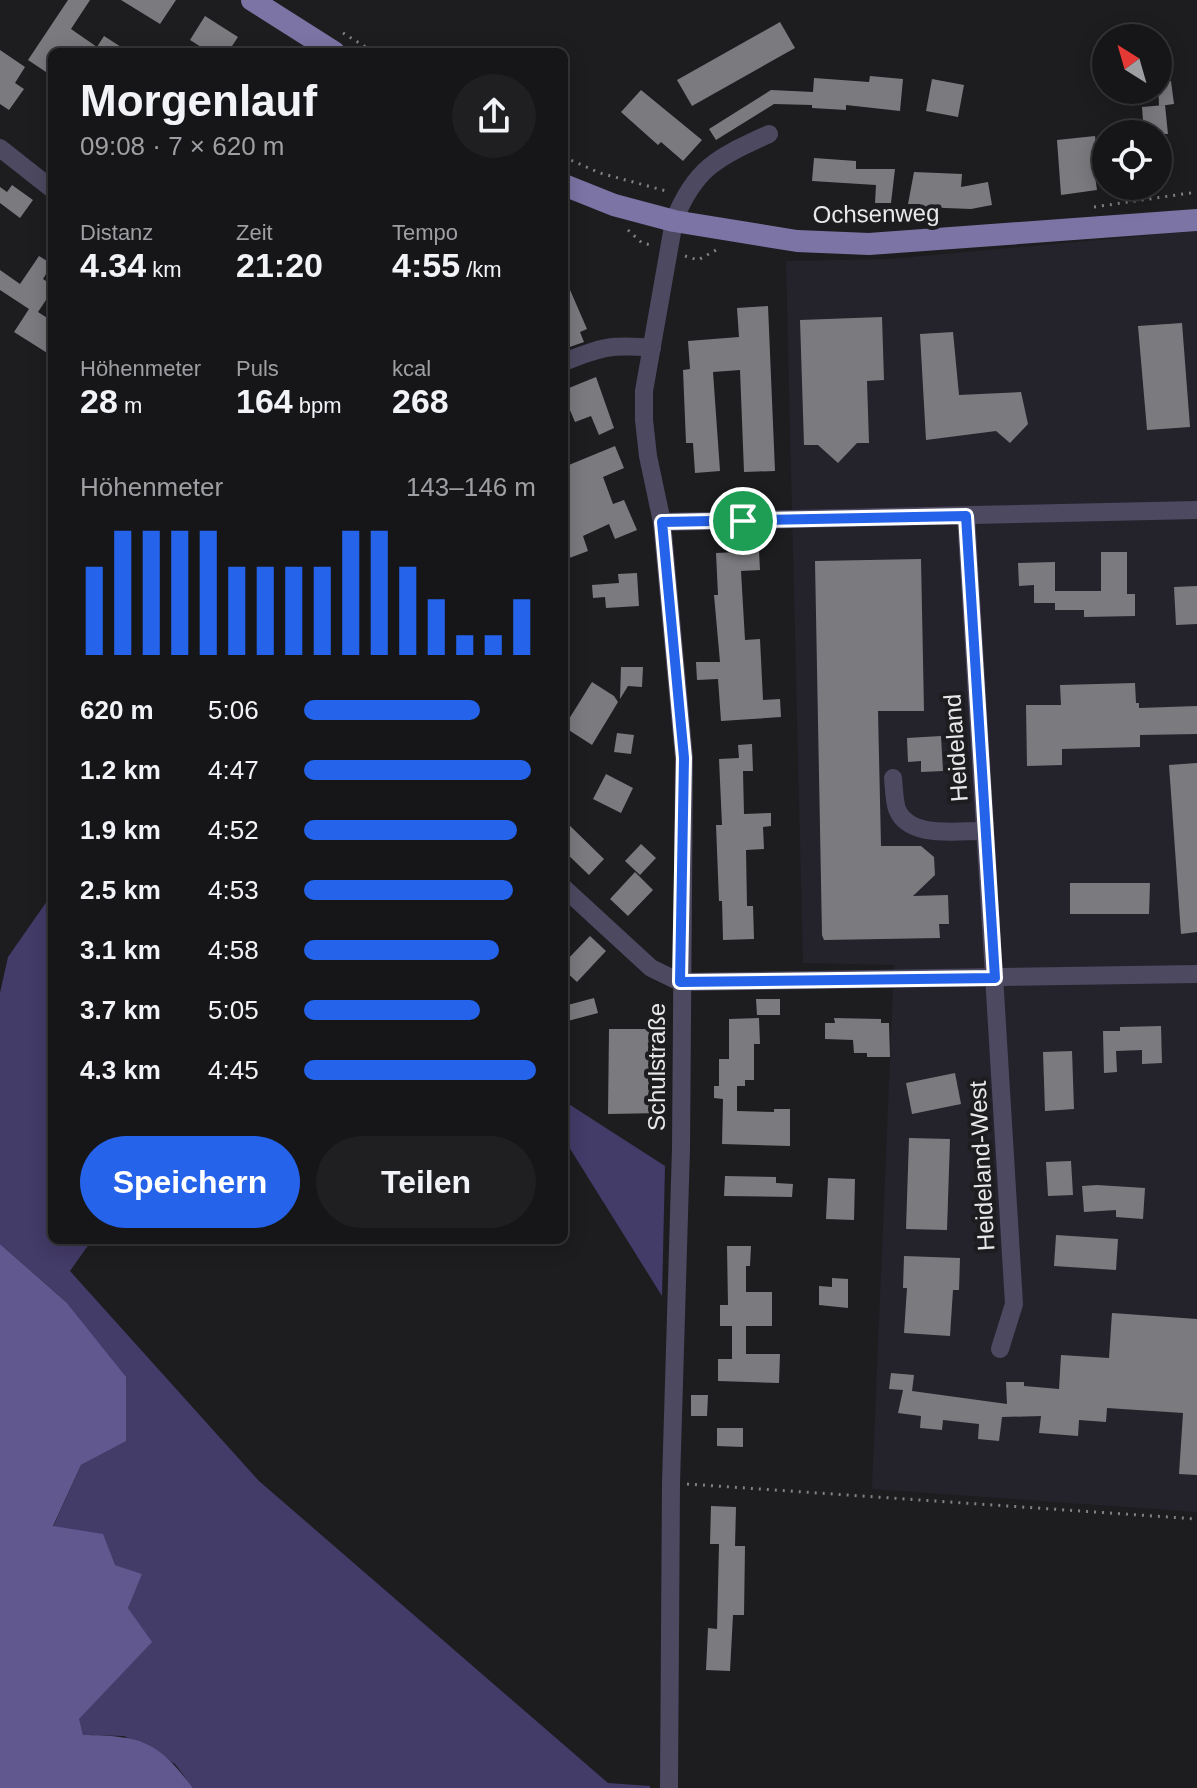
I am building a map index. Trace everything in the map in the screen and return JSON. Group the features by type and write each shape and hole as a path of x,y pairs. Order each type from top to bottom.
{"main road":[{"path":"252,0 328,48"},
{"name":"Ochsenweg","path":"568,187 614,205 674,221 797,241 869,244 1197,220"}],"street":[{"name":"Schulstraße","path":"669,1788 671,1483 681,1148 684,758 662,522 648,456 644,391 674,221 684,196 707,167 728,153 769,134"},
{"path":"0,148 48,186"},
{"path":"568,360 601,347 652,348"},
{"path":"662,522 1197,510"},
{"name":"Heideland","path":"966,516 995,978"},
{"path":"893,778 898,811 910,824 924,830 985,831"},
{"path":"568,892 651,968 680,982 1197,974"},
{"name":"Heideland-West","path":"995,978 1014,1304 1000,1349"}],"path":[{"path":"568,159 600,173 684,196"},
{"path":"1089,207 1197,192"},
{"path":"671,1483 1197,1519"}],"shaded area":[{"path":"1197,231 1197,1512 872,1489 894,965 803,963 786,261 890,259"},
{"path":"48,900 48,1244 89,1244 70,1271 259,1481 608,1783 650,1788 193,1788 175,1764 124,1736 83,1735 78,1719 151,1642 128,1608 141,1574 115,1565 53,1527 81,1465 125,1441 66,1302 0,1244 0,993 8,957"},
{"path":"568,1104 665,1166 662,1296 568,1145"},
{"path":"0,1244 66,1302 126,1377 126,1441 81,1465 53,1526 103,1534 115,1565 142,1574 128,1608 152,1642 79,1719 83,1735 120,1737 146,1744 169,1760 193,1788 0,1788"}],"building":[{"path":"68,0 90,0 71,29 97,47 104,36 123,48 48,48 48,73 28,60"},
{"path":"121,0 176,0 160,24"},
{"path":"205,16 238,37 231,48 203,48 190,40"},
{"path":"780,22 795,48 692,106 677,80"},
{"path":"0,50 25,67 15,83 24,89 9,110 0,104"},
{"path":"870,76 903,79 900,111 846,105 846,110 774,104 716,140 709,129 771,90 813,92 814,78 869,82"},
{"path":"932,79 964,85 958,117 926,111"},
{"path":"641,90 702,140 683,161 661,142 658,145 621,112"},
{"path":"1165,105 1167,120 1143,120 1142,107"},
{"path":"1092,136 1092,191 1061,195 1057,140"},
{"path":"814,158 856,161 856,169 895,169 891,203 875,203 876,185 812,181"},
{"path":"914,172 962,174 961,187 988,182 992,205 971,209 908,204"},
{"path":"12,185 33,200 20,218 0,203 0,187 7,192"},
{"path":"39,256 48,262 48,271 43,279 48,282 48,297 38,312 48,318 48,353 14,332 29,309 0,290 0,270 20,284"},
{"path":"568,285 587,329 580,332 584,342 568,348"},
{"path":"768,306 775,471 744,472 740,370 713,372 720,471 695,473 693,443 686,443 683,370 690,369 688,341 739,337 737,308"},
{"path":"882,317 884,380 867,381 869,443 857,443 838,463 818,445 804,445 800,320"},
{"path":"1182,323 1190,427 1147,430 1138,326"},
{"path":"953,332 959,395 1021,392 1028,424 1010,443 996,431 926,440 920,334"},
{"path":"596,377 614,428 599,435 591,416 575,422 568,405 568,388"},
{"path":"615,446 624,468 603,477 613,504 624,500 637,530 615,539 609,524 583,536 588,551 568,558 568,465"},
{"path":"759,551 760,570 741,571 745,640 760,639 763,700 780,699 781,717 721,721 718,679 697,680 696,662 720,662 714,595 718,595 716,553"},
{"path":"1101,552 1127,552 1127,594 1135,594 1135,616 1084,617 1084,610 1055,610 1055,591 1101,591"},
{"path":"921,559 924,711 878,711 881,846 921,846 934,857 935,875 913,896 948,895 949,924 939,924 940,938 824,940 815,561"},
{"path":"1055,562 1055,603 1034,603 1034,585 1019,586 1018,563"},
{"path":"637,573 639,606 606,608 605,597 593,598 592,585 619,583 618,574"},
{"path":"1197,586 1197,624 1176,625 1174,587"},
{"path":"621,667 643,667 642,687 628,686 620,699"},
{"path":"592,682 618,702 592,745 568,730 568,721"},
{"path":"1135,683 1139,708 1197,706 1197,734 1140,735 1140,747 1062,749 1062,765 1027,766 1026,705 1061,705 1060,685"},
{"path":"617,733 634,735 631,754 614,752"},
{"path":"941,736 943,771 921,772 921,761 908,762 907,738"},
{"path":"752,744 753,771 743,771 744,814 771,813 771,826 763,827 764,849 746,850 747,906 753,906 754,939 723,940 716,825 722,825 719,759 739,758 738,745"},
{"path":"1197,763 1197,932 1181,934 1169,765"},
{"path":"606,774 633,788 621,813 593,799"},
{"path":"568,824 604,859 589,875 568,855"},
{"path":"641,844 656,858 640,875 625,861"},
{"path":"635,872 653,890 628,916 610,899"},
{"path":"1070,883 1150,883 1149,914 1070,914"},
{"path":"590,936 606,951 577,982 568,974 568,959"},
{"path":"594,998 598,1013 568,1021 568,1005"},
{"path":"756,999 780,999 780,1015 757,1015"},
{"path":"759,1018 760,1044 754,1044 754,1080 745,1080 745,1086 737,1086 737,1111 790,1109 790,1146 722,1144 723,1099 714,1098 714,1086 719,1086 719,1059 729,1059 729,1019"},
{"path":"834,1018 881,1019 881,1023 889,1023 890,1057 867,1057 867,1053 854,1053 853,1040 825,1039 825,1023 835,1023"},
{"path":"1161,1026 1162,1063 1142,1064 1142,1050 1116,1051 1117,1072 1104,1073 1103,1031 1120,1031 1120,1027"},
{"path":"609,1029 663,1029 662,1113 608,1114"},
{"path":"1072,1051 1074,1109 1045,1111 1043,1052"},
{"path":"955,1073 961,1104 912,1114 906,1083"},
{"path":"909,1138 950,1139 947,1230 906,1229"},
{"path":"1071,1161 1073,1195 1048,1196 1046,1162"},
{"path":"725,1176 776,1177 776,1183 793,1184 792,1197 724,1196"},
{"path":"828,1178 855,1179 854,1220 826,1219"},
{"path":"1082,1186 1145,1188 1143,1219 1116,1217 1116,1210 1084,1212"},
{"path":"1056,1235 1118,1239 1116,1270 1054,1266"},
{"path":"727,1246 751,1246 750,1266 746,1266 746,1292 772,1292 772,1326 746,1326 746,1354 780,1354 779,1383 718,1381 718,1359 732,1359 732,1326 720,1326 720,1305 728,1305"},
{"path":"904,1256 960,1258 959,1290 953,1290 950,1336 904,1333 907,1288 903,1288"},
{"path":"832,1278 848,1279 848,1308 819,1305 819,1286 832,1287"},
{"path":"1112,1313 1197,1319 1197,1475 1179,1474 1183,1413 1107,1408 1106,1422 1079,1420 1078,1436 1039,1433 1041,1416 1002,1417 999,1441 978,1439 979,1424 943,1420 942,1430 920,1428 921,1416 898,1413 903,1390 889,1389 891,1373 914,1375 912,1391 1007,1404 1006,1382 1059,1389 1061,1355 1109,1358"},
{"path":"691,1395 708,1395 707,1416 691,1416"},
{"path":"717,1428 743,1428 743,1447 717,1446"},
{"path":"711,1506 736,1507 735,1546 745,1546 744,1615 733,1615 730,1671 706,1670 708,1628 717,1629 719,1544 710,1544"}],"route":[{"path":"966,516 995,978 680,982 684,758 662,522 743,521 966,516"}]}
